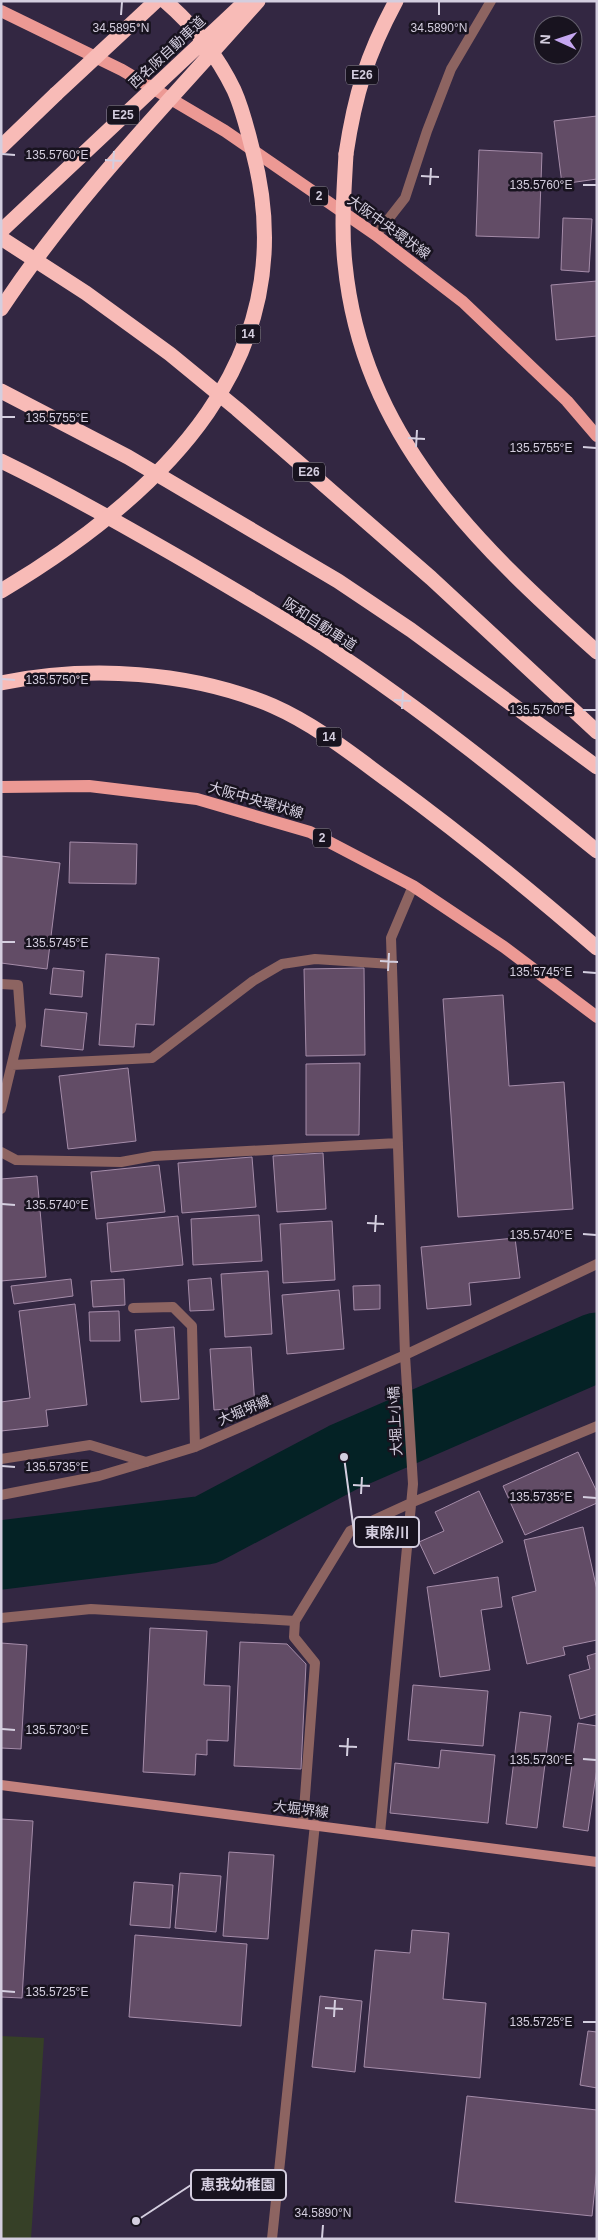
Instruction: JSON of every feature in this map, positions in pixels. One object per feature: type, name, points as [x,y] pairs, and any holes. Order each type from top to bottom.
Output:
[{"type":"highway","points":[[1,147],[156,1]]},
{"type":"highway","name":"14","points":[[1,591],[77,542],[121,508],[150,482],[188,439],[213,405],[235,366],[252,325],[261,285],[265,247],[263,205],[257,166],[247,127],[235,91],[219,63],[178,13],[165,1]]},
{"type":"highway","name":"西名阪自動車道","points":[[1,231],[246,1]]},
{"type":"highway","points":[[1,309],[60,228],[258,1]]},
{"type":"highway","name":"E26","points":[[396,1],[379,34],[362,76],[352,115],[346,154],[345,264],[354,319],[367,368],[393,423],[418,464],[450,506],[484,546],[597,652]]},
{"type":"highway","points":[[1,134],[56,94]]},
{"type":"highway","name":"E26","points":[[1,238],[86,292],[170,354],[230,403],[431,578],[597,732]]},
{"type":"highway","points":[[1,391],[128,457],[338,581],[418,635],[597,767]]},
{"type":"highway","name":"阪和自動車道","points":[[1,461],[59,489],[102,513],[246,596],[332,650],[433,722],[597,850]]},
{"type":"highway","name":"14","points":[[1,682],[30,677],[92,673],[159,676],[218,688],[273,706],[330,738],[413,799],[554,910],[597,948]]},
{"type":"main road","name":"大阪中央環状線","points":[[1,11],[122,70],[225,131],[376,235],[463,302],[567,401],[597,436]]},
{"type":"main road","name":"大阪中央環状線","points":[[1,787],[89,786],[197,799],[310,832],[413,886],[504,947],[597,1017]]},
{"type":"main road","name":"大堀堺線","points":[[1,1786],[314,1824],[597,1862]]},
{"type":"street","points":[[376,235],[405,198],[427,131],[451,69],[491,1]]},
{"type":"street","name":"大堀上小橋","points":[[380,1833],[413,1502],[405,1355],[391,938],[413,886]]},
{"type":"street","points":[[12,1065],[152,1058],[253,982],[282,964],[315,959],[391,964]]},
{"type":"street","points":[[1,984],[18,985],[21,1026],[1,1109]]},
{"type":"street","points":[[1,1152],[16,1160],[122,1162],[154,1156],[398,1143]]},
{"type":"street","name":"大堀堺線","points":[[1,1495],[99,1476],[195,1447],[405,1355],[597,1264]]},
{"type":"street","points":[[133,1308],[174,1308],[192,1326],[195,1447]]},
{"type":"street","points":[[303,1823],[315,1663],[294,1636],[295,1621],[350,1531],[413,1502],[597,1426]]},
{"type":"street","points":[[1,1459],[90,1445],[146,1462]]},
{"type":"street","points":[[1,1618],[91,1609],[295,1621]]},
{"type":"street","points":[[272,2239],[314,1824]]},
{"type":"green space","points":[[1,2036],[44,2038],[31,2239],[1,2239]]},
{"type":"building","points":[[597,116],[597,179],[562,184],[554,121]]},
{"type":"building","points":[[479,150],[542,153],[539,238],[476,236]]},
{"type":"building","points":[[563,218],[592,219],[589,272],[561,270]]},
{"type":"building","points":[[597,281],[597,336],[556,340],[551,285]]},
{"type":"building","points":[[70,842],[137,844],[136,884],[69,883]]},
{"type":"building","points":[[1,856],[60,863],[47,969],[1,963]]},
{"type":"building","points":[[106,954],[159,958],[154,1025],[136,1024],[134,1047],[99,1045]]},
{"type":"building","points":[[53,968],[84,971],[82,997],[50,994]]},
{"type":"building","points":[[364,968],[365,1055],[306,1056],[304,969]]},
{"type":"building","points":[[503,995],[509,1086],[564,1082],[573,1209],[458,1217],[443,999]]},
{"type":"building","points":[[45,1009],[87,1013],[83,1050],[41,1046]]},
{"type":"building","points":[[360,1063],[359,1135],[306,1135],[306,1064]]},
{"type":"building","points":[[128,1068],[136,1141],[68,1149],[59,1076]]},
{"type":"building","points":[[323,1153],[326,1209],[277,1212],[273,1156]]},
{"type":"building","points":[[252,1157],[256,1207],[182,1213],[178,1163]]},
{"type":"building","points":[[159,1165],[165,1212],[96,1219],[91,1172]]},
{"type":"building","points":[[37,1176],[46,1277],[1,1281],[1,1179]]},
{"type":"building","points":[[259,1215],[262,1261],[193,1265],[191,1219]]},
{"type":"building","points":[[178,1216],[183,1265],[111,1272],[107,1223]]},
{"type":"building","points":[[332,1221],[335,1280],[283,1283],[280,1224]]},
{"type":"building","points":[[515,1238],[520,1278],[469,1283],[471,1305],[427,1309],[421,1247]]},
{"type":"building","points":[[268,1271],[272,1334],[225,1337],[221,1274]]},
{"type":"building","points":[[211,1278],[214,1310],[190,1311],[188,1280]]},
{"type":"building","points":[[71,1279],[73,1296],[14,1304],[11,1286]]},
{"type":"building","points":[[124,1279],[125,1305],[93,1307],[91,1281]]},
{"type":"building","points":[[380,1285],[380,1309],[354,1310],[353,1286]]},
{"type":"building","points":[[339,1290],[344,1349],[287,1354],[282,1295]]},
{"type":"building","points":[[75,1304],[87,1405],[46,1410],[48,1426],[1,1431],[1,1402],[30,1398],[19,1311]]},
{"type":"building","points":[[119,1311],[120,1341],[90,1341],[89,1312]]},
{"type":"building","points":[[174,1327],[179,1399],[141,1402],[135,1330]]},
{"type":"building","points":[[251,1347],[255,1407],[214,1410],[210,1349]]},
{"type":"building","points":[[578,1452],[597,1492],[597,1503],[525,1535],[503,1486]]},
{"type":"building","points":[[479,1491],[503,1542],[434,1574],[419,1542],[444,1531],[435,1512]]},
{"type":"building","points":[[583,1527],[597,1590],[597,1640],[563,1647],[565,1655],[527,1664],[512,1597],[536,1591],[524,1540]]},
{"type":"building","points":[[498,1577],[502,1607],[481,1610],[490,1670],[440,1677],[427,1587]]},
{"type":"building","points":[[150,1628],[207,1631],[204,1685],[230,1686],[228,1741],[207,1740],[207,1755],[196,1754],[195,1775],[143,1772]]},
{"type":"building","points":[[240,1642],[287,1644],[306,1664],[301,1769],[234,1766]]},
{"type":"building","points":[[1,1643],[27,1645],[21,1749],[1,1748]]},
{"type":"building","points":[[597,1653],[597,1714],[580,1719],[569,1675],[590,1669],[587,1656]]},
{"type":"building","points":[[413,1685],[488,1691],[483,1746],[408,1740]]},
{"type":"building","points":[[520,1712],[551,1716],[537,1828],[506,1824]]},
{"type":"building","points":[[578,1723],[597,1726],[597,1768],[588,1831],[563,1827]]},
{"type":"building","points":[[441,1750],[495,1755],[488,1823],[390,1813],[395,1763],[439,1768]]},
{"type":"building","points":[[1,1819],[33,1821],[22,1998],[1,1997]]},
{"type":"building","points":[[229,1852],[274,1855],[268,1939],[223,1936]]},
{"type":"building","points":[[180,1873],[221,1876],[216,1932],[175,1928]]},
{"type":"building","points":[[134,1882],[173,1885],[170,1928],[130,1925]]},
{"type":"building","points":[[412,1930],[449,1933],[443,1999],[486,2003],[480,2078],[364,2067],[375,1950],[410,1953]]},
{"type":"building","points":[[135,1935],[247,1944],[241,2026],[129,2017]]},
{"type":"building","points":[[320,1996],[362,2001],[355,2072],[312,2067]]},
{"type":"building","points":[[588,2031],[597,2032],[597,2088],[580,2085]]},
{"type":"building","points":[[467,2096],[597,2110],[597,2168],[592,2216],[455,2202]]},
{"type":"waterway","points":[[1,1555],[206,1530],[344,1457],[597,1347]]},
{"type":"place","name":"東除川","points":[[344,1457]]},
{"type":"place","name":"恵我幼稚園","points":[[136,2221]]}]
